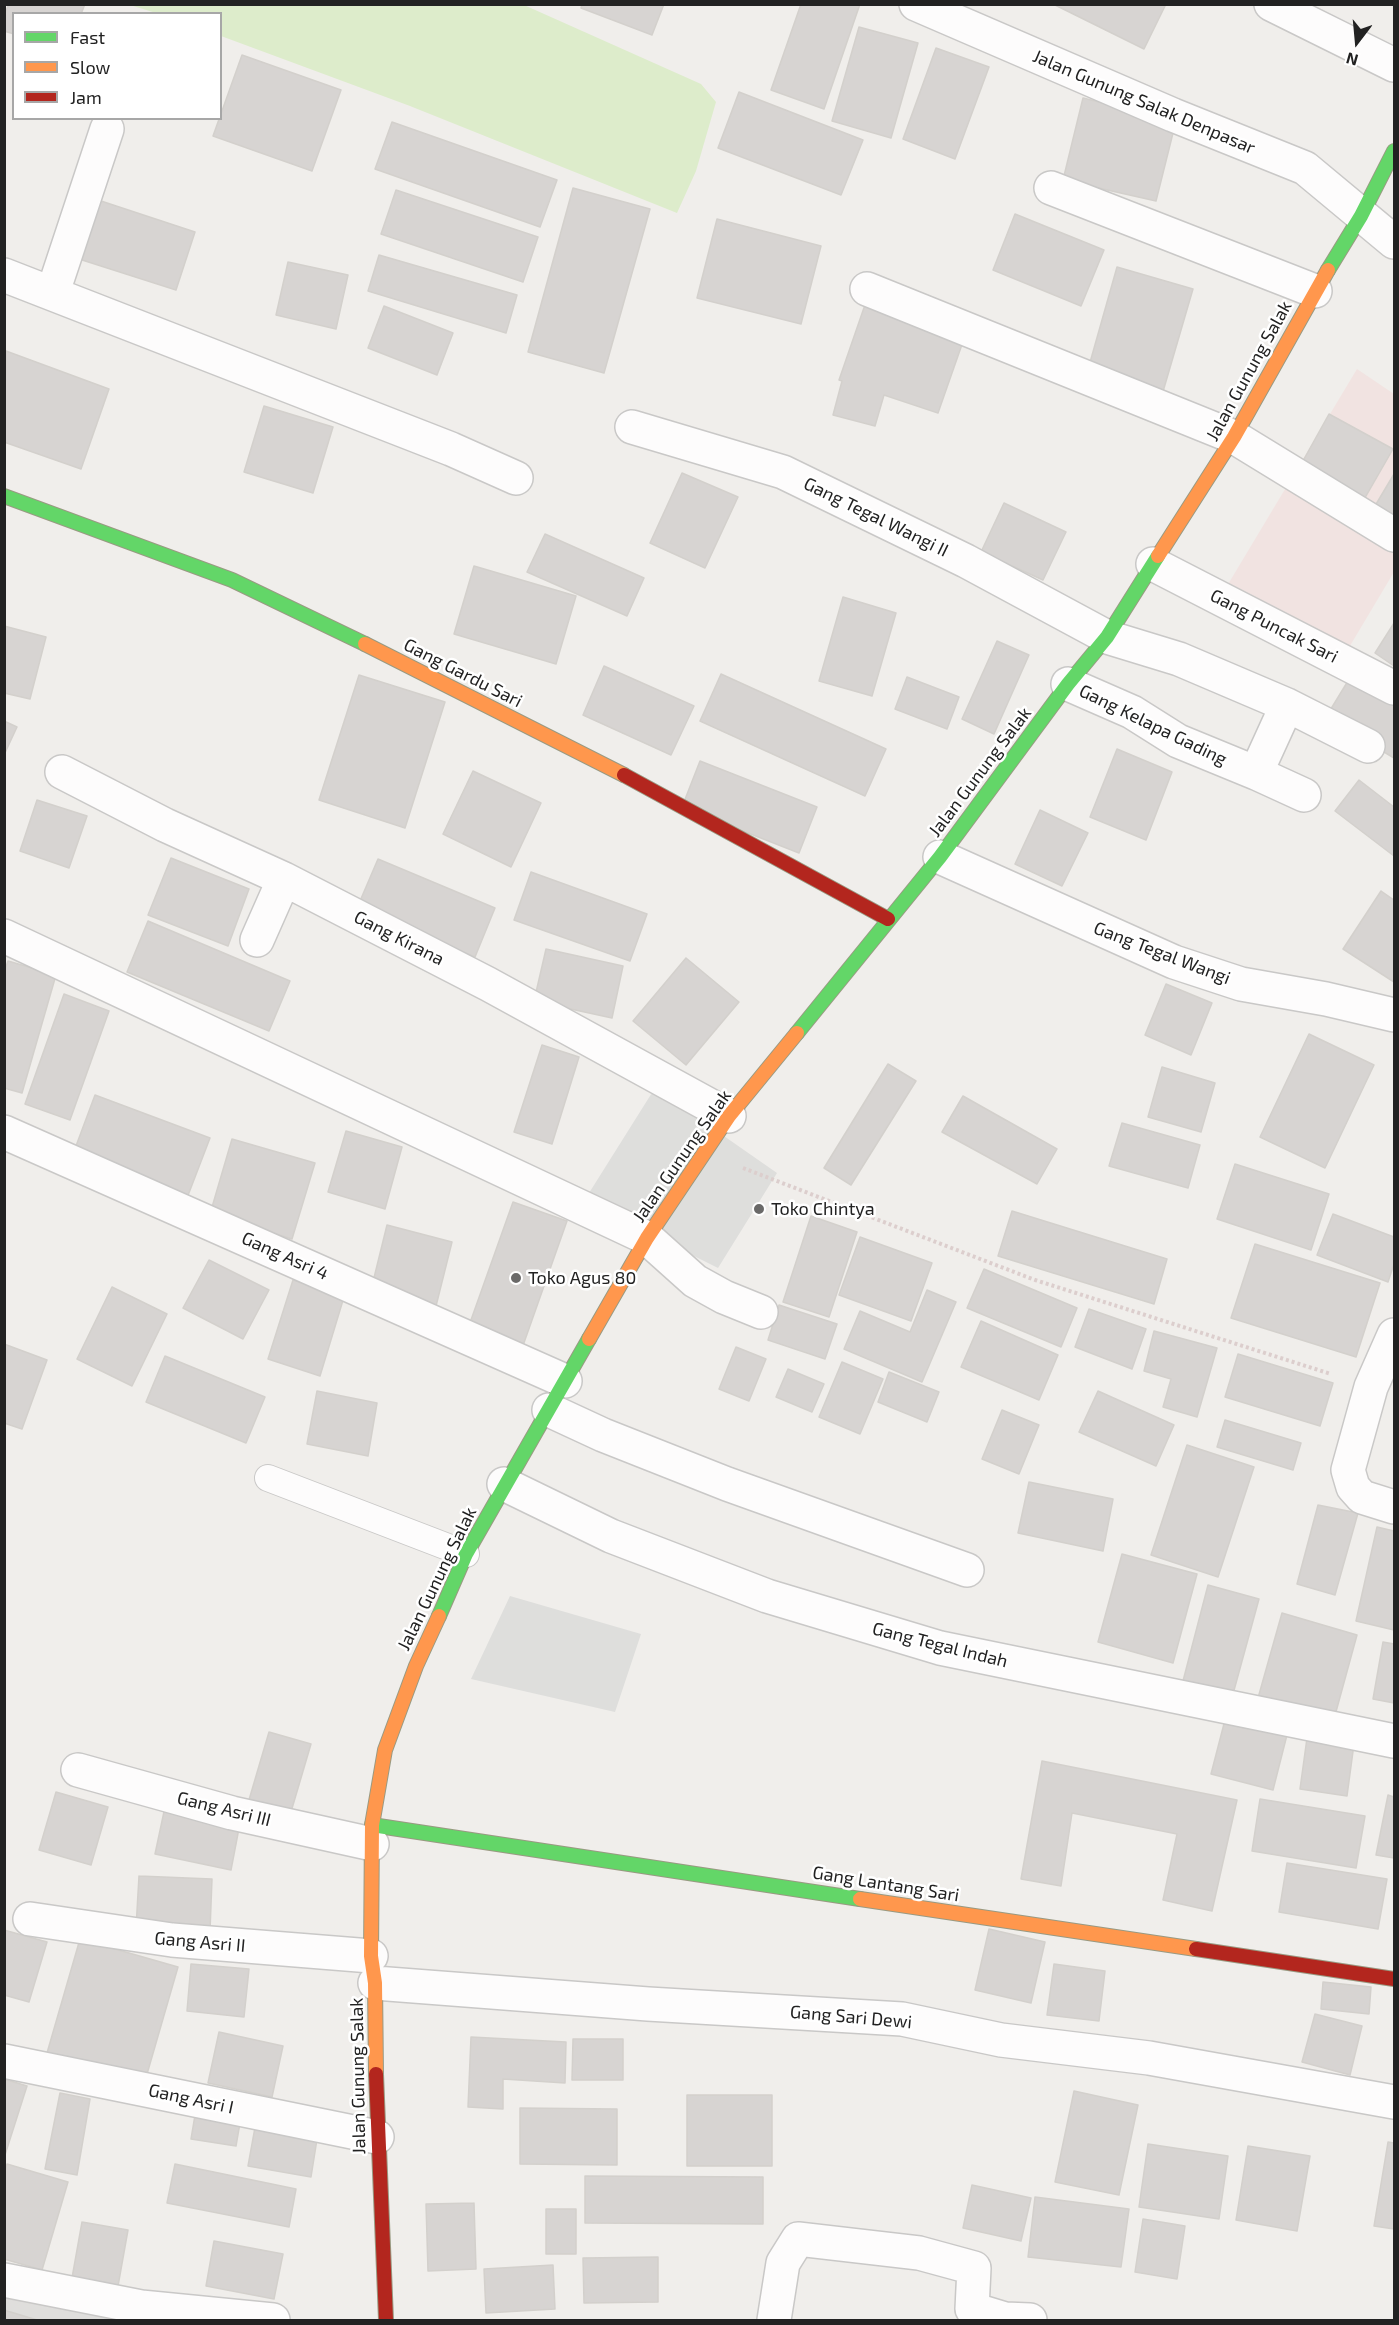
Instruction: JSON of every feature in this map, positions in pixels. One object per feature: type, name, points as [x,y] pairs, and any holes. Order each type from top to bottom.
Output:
[{"type":"main road","name":"Jalan Gunung Salak","points":[[386,2320],[377,2137],[372,1834],[385,1750],[416,1666],[466,1554],[504,1484],[647,1238],[729,1116],[940,857],[1068,684],[1107,637],[1234,437],[1395,151]]},
{"type":"main road","name":"Gang Gardu Sari","points":[[4,496],[232,580],[313,618],[611,768],[888,919]]},
{"type":"main road","name":"Gang Lantang Sari","points":[[372,1834],[1395,1979]]},
{"type":"street","name":"Jalan Gunung Salak Denpasar","points":[[916,4],[1173,115],[1305,168],[1360,216],[1395,242]]},
{"type":"street","points":[[1271,4],[1395,66]]},
{"type":"street","points":[[53,292],[107,129]]},
{"type":"street","points":[[1051,188],[1315,291]]},
{"type":"street","points":[[4,276],[53,292],[451,449],[516,478]]},
{"type":"street","points":[[867,289],[1234,437],[1395,535]]},
{"type":"street","name":"Gang Tegal Wangi II","points":[[632,427],[783,472],[966,561],[1107,637],[1179,659],[1287,705],[1368,746]]},
{"type":"street","name":"Gang Puncak Sari","points":[[1153,564],[1395,688]]},
{"type":"street","name":"Gang Kelapa Gading","points":[[1068,684],[1132,712],[1178,741],[1256,772],[1304,795]]},
{"type":"street","points":[[1256,772],[1287,705]]},
{"type":"street","name":"Gang Kirana","points":[[62,772],[165,825],[284,879],[488,984],[729,1116]]},
{"type":"street","name":"Gang Tegal Wangi","points":[[940,857],[1174,962],[1241,984],[1326,999],[1395,1015]]},
{"type":"street","points":[[257,940],[284,879]]},
{"type":"street","points":[[4,936],[647,1238],[694,1281],[724,1297],[761,1312]]},
{"type":"street","name":"Gang Asri 4","points":[[4,1132],[565,1381]]},
{"type":"street","points":[[1395,1335],[1371,1387],[1348,1470],[1353,1487],[1362,1497],[1395,1507]]},
{"type":"street","points":[[549,1410],[603,1435],[717,1480],[967,1570]]},
{"type":"street","name":"Gang Tegal Indah","points":[[504,1484],[611,1536],[734,1583],[940,1648],[1395,1741]]},
{"type":"street","name":"Gang Asri III","points":[[78,1770],[232,1813],[372,1834]]},
{"type":"street","name":"Gang Asri II","points":[[30,1919],[373,1970]]},
{"type":"street","name":"Gang Sari Dewi","points":[[373,1970],[648,2004],[902,2019],[1001,2040],[1149,2058],[1395,2102]]},
{"type":"street","name":"Gang Asri I","points":[[4,2061],[377,2137]]},
{"type":"street","points":[[774,2320],[783,2263],[798,2239],[920,2253],[974,2268],[972,2309],[1005,2319],[1030,2320]]},
{"type":"street","points":[[4,2280],[141,2307],[273,2320]]},
{"type":"lane","points":[[268,1478],[466,1554]]},
{"type":"path","points":[[704,1153],[1035,1280],[1371,1387]]},
{"type":"shaded area","points":[[1357,369],[1394,394],[1394,572],[1332,676],[1215,606]]},
{"type":"shaded area","points":[[655,1088],[777,1173],[718,1268],[584,1201]]},
{"type":"shaded area","points":[[510,1596],[641,1634],[615,1712],[471,1679]]},
{"type":"shaded area","points":[[5,2295],[129,2320],[5,2320]]},
{"type":"green space","points":[[130,5],[524,5],[701,84],[716,102],[696,171],[677,213],[410,106],[222,36],[222,12],[153,12]]},
{"type":"building","points":[[9,4],[85,4],[82,12],[12,12],[12,33],[4,31],[4,15]]},
{"type":"building","points":[[582,4],[664,4],[652,35],[581,8]]},
{"type":"building","points":[[801,4],[860,4],[824,109],[771,90]]},
{"type":"building","points":[[1053,4],[1166,4],[1144,49]]},
{"type":"building","points":[[859,27],[918,43],[891,138],[832,121]]},
{"type":"building","points":[[936,48],[989,67],[955,159],[903,139]]},
{"type":"building","points":[[242,55],[341,90],[312,171],[213,136],[219,120],[222,120],[222,111]]},
{"type":"building","points":[[739,92],[863,140],[841,195],[718,148]]},
{"type":"building","points":[[1083,98],[1176,121],[1156,201],[1063,180]]},
{"type":"building","points":[[392,122],[557,180],[540,227],[375,169]]},
{"type":"building","points":[[573,188],[650,209],[604,373],[528,352]]},
{"type":"building","points":[[396,190],[538,237],[523,282],[381,234]]},
{"type":"building","points":[[98,200],[195,232],[176,290],[79,259]]},
{"type":"building","points":[[1015,214],[1104,250],[1081,306],[993,270]]},
{"type":"building","points":[[717,219],[821,246],[801,324],[697,298]]},
{"type":"building","points":[[379,255],[517,295],[506,333],[368,291]]},
{"type":"building","points":[[288,262],[348,275],[336,329],[276,315]]},
{"type":"building","points":[[1117,267],[1193,289],[1162,395],[1087,373]]},
{"type":"building","points":[[867,299],[966,333],[938,413],[884,395],[875,426],[833,415],[842,381],[839,380]]},
{"type":"building","points":[[384,306],[453,333],[437,375],[368,348]]},
{"type":"building","points":[[6,351],[109,389],[81,469],[4,442]]},
{"type":"building","points":[[264,406],[333,427],[313,493],[244,472]]},
{"type":"building","points":[[1329,414],[1393,449],[1362,503],[1299,468]]},
{"type":"building","points":[[682,473],[738,497],[705,568],[650,543]]},
{"type":"building","points":[[1394,474],[1394,525],[1372,511]]},
{"type":"building","points":[[1004,503],[1066,532],[1043,580],[981,552]]},
{"type":"building","points":[[545,534],[644,578],[627,616],[527,572]]},
{"type":"building","points":[[474,566],[576,596],[556,664],[454,634]]},
{"type":"building","points":[[843,597],[896,613],[872,696],[819,681]]},
{"type":"building","points":[[1394,623],[1394,666],[1375,653]]},
{"type":"building","points":[[4,626],[46,637],[30,699],[4,693]]},
{"type":"building","points":[[997,641],[1029,655],[994,734],[962,719]]},
{"type":"building","points":[[604,666],[694,706],[671,755],[583,715]]},
{"type":"building","points":[[721,674],[886,749],[865,796],[700,721]]},
{"type":"building","points":[[359,675],[445,702],[405,828],[319,800]]},
{"type":"building","points":[[1351,676],[1394,703],[1394,758],[1326,717]]},
{"type":"building","points":[[907,677],[959,697],[947,729],[895,709]]},
{"type":"building","points":[[4,721],[17,727],[4,755]]},
{"type":"building","points":[[1117,749],[1172,772],[1146,840],[1090,817]]},
{"type":"building","points":[[700,761],[817,807],[799,853],[682,807]]},
{"type":"building","points":[[473,771],[541,803],[511,867],[443,834]]},
{"type":"building","points":[[1359,780],[1394,807],[1394,856],[1335,811]]},
{"type":"building","points":[[37,800],[87,816],[69,868],[20,851]]},
{"type":"building","points":[[1040,810],[1088,833],[1062,886],[1015,864]]},
{"type":"building","points":[[171,858],[249,889],[228,946],[148,915]]},
{"type":"building","points":[[378,859],[495,908],[475,957],[357,908]]},
{"type":"building","points":[[531,872],[647,914],[630,961],[514,920]]},
{"type":"building","points":[[1381,891],[1394,900],[1394,982],[1343,949]]},
{"type":"building","points":[[148,921],[290,981],[269,1031],[127,972]]},
{"type":"building","points":[[546,949],[623,966],[612,1018],[534,1001]]},
{"type":"building","points":[[686,958],[739,1002],[686,1065],[633,1021]]},
{"type":"building","points":[[8,961],[56,975],[22,1093],[4,1088],[4,972]]},
{"type":"building","points":[[1166,984],[1212,1003],[1191,1055],[1145,1035]]},
{"type":"building","points":[[64,994],[109,1011],[70,1120],[25,1104]]},
{"type":"building","points":[[1309,1034],[1374,1065],[1325,1168],[1260,1137]]},
{"type":"building","points":[[542,1045],[579,1057],[552,1144],[514,1132]]},
{"type":"building","points":[[888,1064],[916,1081],[851,1185],[824,1168]]},
{"type":"building","points":[[1162,1067],[1215,1083],[1201,1132],[1148,1117]]},
{"type":"building","points":[[95,1095],[210,1138],[187,1198],[73,1154]]},
{"type":"building","points":[[963,1096],[1057,1149],[1037,1184],[942,1132]]},
{"type":"building","points":[[1122,1123],[1200,1145],[1188,1188],[1109,1166]]},
{"type":"building","points":[[346,1131],[402,1147],[385,1209],[328,1192]]},
{"type":"building","points":[[232,1139],[315,1163],[292,1239],[210,1214]]},
{"type":"building","points":[[1235,1164],[1329,1194],[1311,1250],[1217,1219]]},
{"type":"building","name":"Toko Agus 80","points":[[513,1202],[567,1221],[520,1354],[466,1334]]},
{"type":"building","points":[[1012,1211],[1167,1259],[1154,1304],[998,1256]]},
{"type":"building","points":[[1333,1214],[1394,1237],[1394,1264],[1388,1282],[1317,1255]]},
{"type":"building","points":[[811,1216],[857,1232],[829,1317],[783,1302]]},
{"type":"building","points":[[387,1225],[452,1242],[435,1310],[370,1294]]},
{"type":"building","points":[[860,1237],[932,1263],[911,1321],[839,1295]]},
{"type":"building","points":[[1255,1244],[1380,1283],[1356,1357],[1231,1318]]},
{"type":"building","points":[[209,1260],[269,1290],[243,1339],[183,1308]]},
{"type":"building","points":[[984,1269],[1077,1308],[1061,1347],[967,1308]]},
{"type":"building","points":[[293,1280],[344,1297],[320,1376],[268,1359]]},
{"type":"building","points":[[112,1287],[167,1314],[132,1386],[77,1359]]},
{"type":"building","points":[[927,1290],[956,1302],[922,1382],[844,1349],[860,1311],[910,1332]]},
{"type":"building","points":[[779,1305],[837,1324],[825,1359],[768,1340]]},
{"type":"building","points":[[1089,1309],[1146,1329],[1132,1369],[1075,1347]]},
{"type":"building","points":[[981,1321],[1058,1355],[1039,1400],[961,1367]]},
{"type":"building","points":[[1154,1331],[1217,1348],[1197,1417],[1163,1407],[1171,1379],[1144,1371]]},
{"type":"building","points":[[4,1344],[47,1360],[22,1429],[4,1423]]},
{"type":"building","points":[[736,1347],[766,1359],[749,1401],[719,1389]]},
{"type":"building","points":[[1238,1354],[1333,1383],[1320,1426],[1225,1397]]},
{"type":"building","points":[[165,1356],[265,1397],[246,1443],[146,1402]]},
{"type":"building","points":[[842,1362],[883,1379],[860,1434],[819,1417]]},
{"type":"building","points":[[788,1369],[824,1384],[812,1412],[776,1397]]},
{"type":"building","points":[[889,1372],[939,1392],[927,1422],[878,1402]]},
{"type":"building","points":[[317,1391],[377,1403],[368,1456],[307,1444]]},
{"type":"building","points":[[1098,1391],[1174,1425],[1156,1466],[1079,1432]]},
{"type":"building","points":[[1002,1410],[1039,1425],[1019,1474],[982,1459]]},
{"type":"building","points":[[1225,1420],[1301,1443],[1293,1470],[1217,1447]]},
{"type":"building","points":[[1187,1445],[1254,1467],[1218,1577],[1151,1555]]},
{"type":"building","points":[[1029,1482],[1113,1499],[1103,1551],[1018,1533]]},
{"type":"building","points":[[1318,1505],[1358,1513],[1335,1595],[1297,1584]]},
{"type":"building","points":[[1377,1527],[1394,1531],[1394,1630],[1356,1621]]},
{"type":"building","points":[[1122,1554],[1197,1574],[1173,1663],[1098,1642]]},
{"type":"building","points":[[1208,1585],[1259,1599],[1233,1694],[1183,1681]]},
{"type":"building","points":[[1282,1613],[1357,1635],[1334,1719],[1258,1698]]},
{"type":"building","points":[[1383,1642],[1394,1644],[1394,1703],[1373,1699]]},
{"type":"building","points":[[1226,1716],[1288,1731],[1273,1790],[1211,1774]]},
{"type":"building","points":[[269,1732],[311,1744],[288,1822],[246,1810]]},
{"type":"building","points":[[1307,1738],[1354,1744],[1347,1796],[1300,1789]]},
{"type":"building","points":[[1042,1761],[1237,1800],[1212,1911],[1163,1900],[1177,1834],[1072,1813],[1061,1886],[1021,1879]]},
{"type":"building","points":[[56,1792],[108,1807],[91,1865],[39,1850]]},
{"type":"building","points":[[1388,1795],[1394,1797],[1394,1858],[1376,1855]]},
{"type":"building","points":[[1260,1799],[1365,1816],[1356,1868],[1252,1851]]},
{"type":"building","points":[[165,1807],[240,1823],[231,1870],[155,1854]]},
{"type":"building","points":[[1287,1863],[1387,1879],[1378,1929],[1279,1912]]},
{"type":"building","points":[[139,1876],[212,1879],[210,1931],[136,1928]]},
{"type":"building","points":[[989,1929],[1045,1942],[1031,2003],[975,1990]]},
{"type":"building","points":[[4,1930],[47,1942],[29,2002],[4,1995]]},
{"type":"building","points":[[80,1939],[178,1967],[145,2081],[47,2053]]},
{"type":"building","points":[[191,1964],[249,1969],[244,2017],[187,2011]]},
{"type":"building","points":[[1054,1964],[1105,1971],[1099,2021],[1047,2015]]},
{"type":"building","points":[[1323,1982],[1371,1987],[1369,2014],[1321,2009]]},
{"type":"building","points":[[1315,2014],[1362,2026],[1350,2075],[1302,2062]]},
{"type":"building","points":[[219,2032],[283,2046],[272,2097],[208,2083]]},
{"type":"building","points":[[471,2037],[566,2042],[565,2083],[503,2079],[503,2109],[468,2107]]},
{"type":"building","points":[[573,2039],[623,2039],[623,2080],[572,2080]]},
{"type":"building","points":[[4,2079],[27,2086],[4,2158]]},
{"type":"building","points":[[1074,2091],[1138,2105],[1119,2195],[1055,2182]]},
{"type":"building","points":[[60,2093],[90,2099],[77,2175],[45,2169]]},
{"type":"building","points":[[687,2095],[772,2095],[772,2166],[687,2166]]},
{"type":"building","points":[[520,2108],[617,2109],[617,2165],[520,2164]]},
{"type":"building","points":[[196,2109],[241,2117],[236,2146],[191,2139]]},
{"type":"building","points":[[256,2122],[318,2133],[311,2177],[248,2166]]},
{"type":"building","points":[[1388,2142],[1394,2143],[1394,2229],[1374,2226]]},
{"type":"building","points":[[1148,2144],[1228,2156],[1219,2219],[1139,2207]]},
{"type":"building","points":[[1248,2146],[1310,2156],[1297,2231],[1236,2220]]},
{"type":"building","points":[[7,2164],[68,2182],[42,2270],[4,2259],[4,2174]]},
{"type":"building","points":[[175,2164],[296,2189],[289,2227],[167,2203]]},
{"type":"building","points":[[585,2176],[763,2177],[763,2224],[585,2223]]},
{"type":"building","points":[[972,2185],[1031,2198],[1021,2241],[963,2228]]},
{"type":"building","points":[[1035,2197],[1129,2209],[1121,2267],[1028,2257]]},
{"type":"building","points":[[474,2203],[476,2269],[428,2271],[426,2204]]},
{"type":"building","points":[[546,2209],[576,2209],[576,2254],[546,2254]]},
{"type":"building","points":[[1143,2219],[1185,2226],[1177,2279],[1135,2272]]},
{"type":"building","points":[[82,2222],[128,2230],[118,2286],[72,2278]]},
{"type":"building","points":[[214,2241],[283,2254],[274,2299],[206,2286]]},
{"type":"building","points":[[658,2257],[658,2302],[584,2303],[583,2258]]},
{"type":"building","points":[[553,2265],[555,2309],[486,2313],[484,2269]]},
{"type":"building","points":[[4,2310],[37,2320],[4,2320]]},
{"type":"traffic: fast","points":[[1328,270],[1361,216],[1394,151]]},
{"type":"traffic: fast","points":[[4,496],[232,580],[365,644]]},
{"type":"traffic: fast","points":[[797,1033],[940,857],[1068,684],[1107,637],[1158,556]]},
{"type":"traffic: fast","points":[[439,1616],[466,1554],[589,1339]]},
{"type":"traffic: fast","points":[[372,1825],[860,1899]]},
{"type":"traffic: slow","points":[[1158,556],[1234,437],[1328,270]]},
{"type":"traffic: slow","points":[[365,644],[624,775]]},
{"type":"traffic: slow","points":[[589,1339],[647,1238],[729,1116],[797,1033]]},
{"type":"traffic: slow","points":[[376,2074],[375,1983],[371,1956],[372,1825],[385,1750],[416,1666],[439,1616]]},
{"type":"traffic: slow","points":[[860,1899],[1196,1949]]},
{"type":"traffic: jam","points":[[624,775],[888,919]]},
{"type":"traffic: jam","points":[[1196,1949],[1394,1979]]},
{"type":"traffic: jam","points":[[376,2074],[386,2320]]},
{"type":"place","name":"Toko Chintya","points":[[759,1209]]},
{"type":"place","name":"Toko Agus 80","points":[[516,1278]]}]
